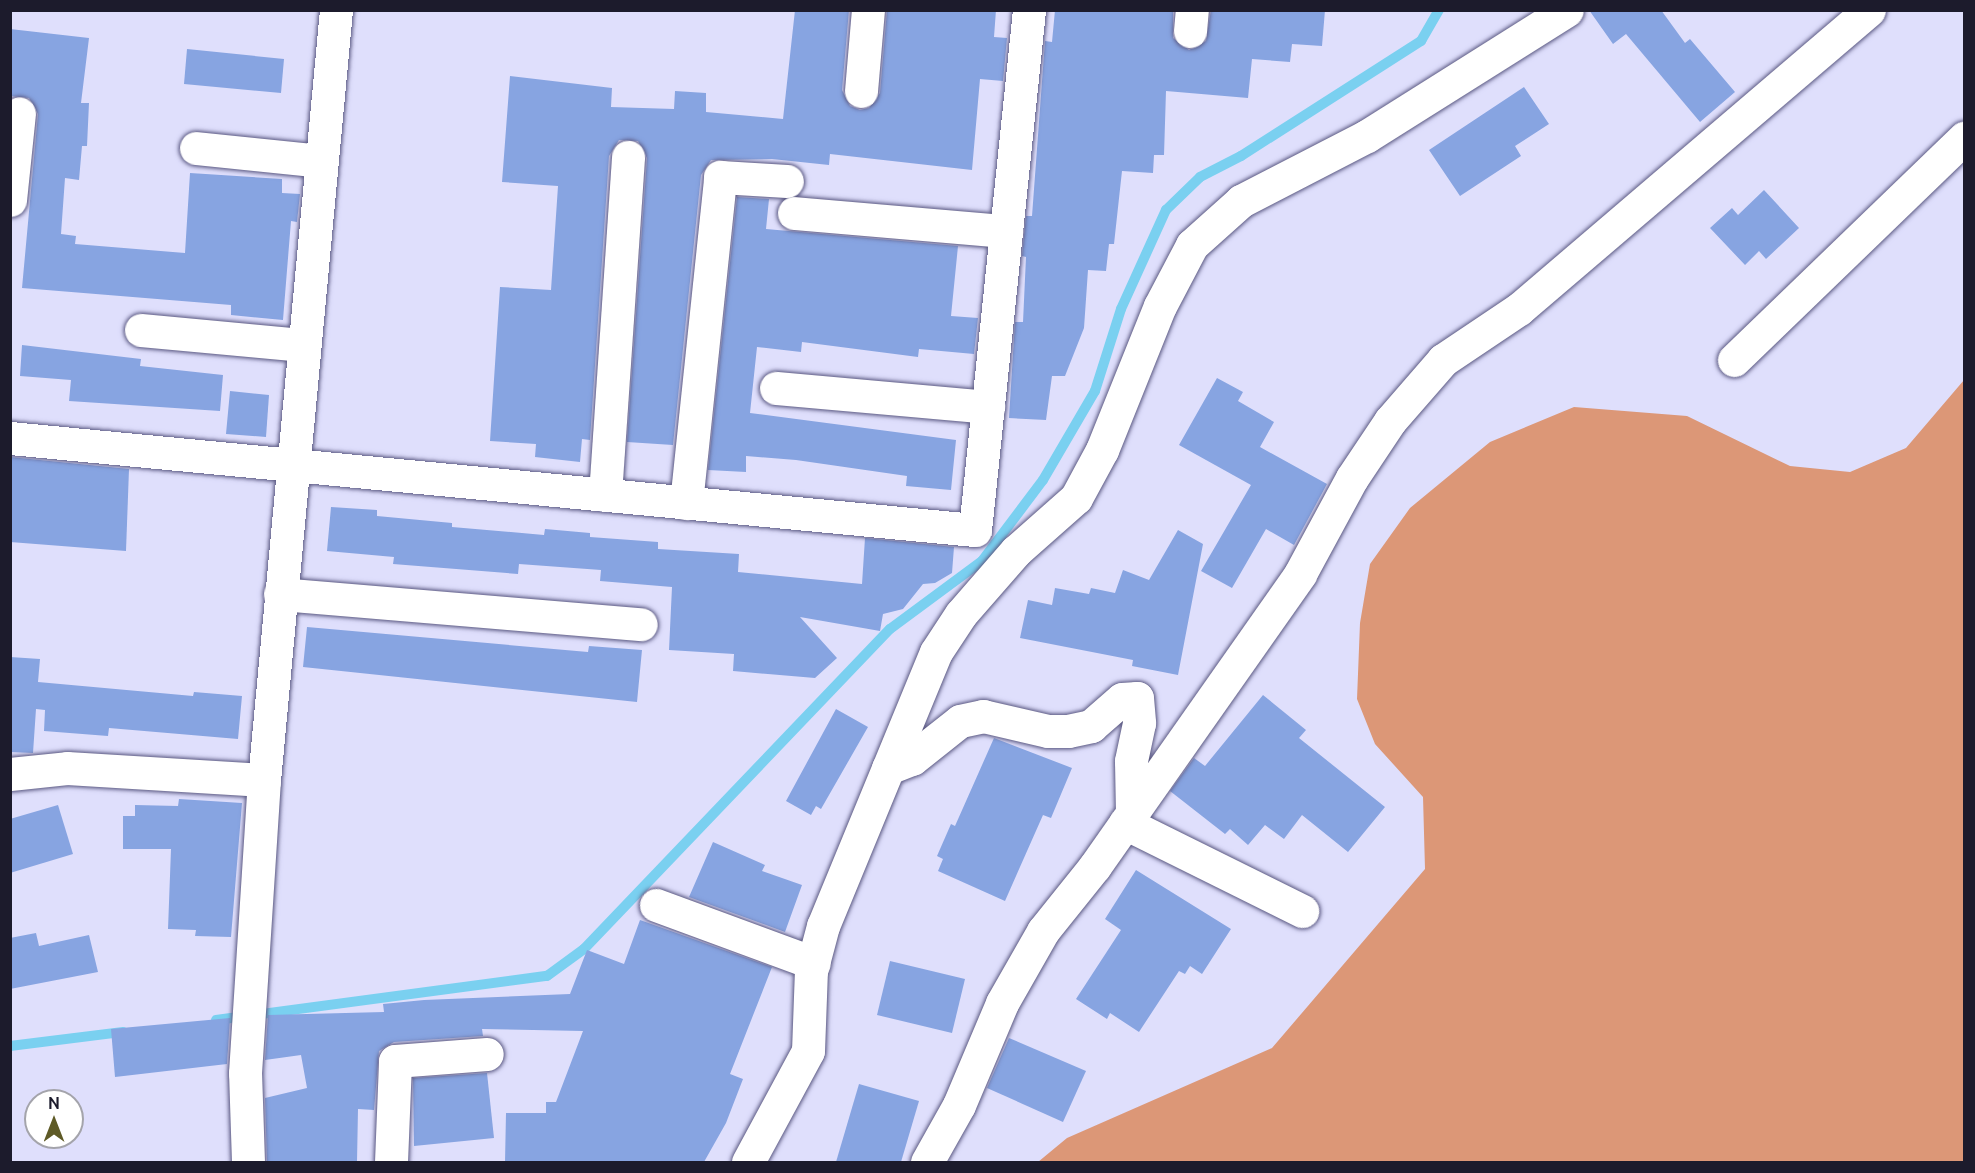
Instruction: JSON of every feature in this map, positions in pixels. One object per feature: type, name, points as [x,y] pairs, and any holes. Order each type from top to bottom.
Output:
[{"type":"street","points":[[248,1162],[245,1073],[264,780],[290,466],[336,10]]},
{"type":"street","points":[[861,91],[868,10]]},
{"type":"street","points":[[975,530],[1029,10]]},
{"type":"street","points":[[748,1162],[808,1051],[814,963],[823,926],[936,652],[961,614],[1016,551],[1076,498],[1102,450],[1160,306],[1192,245],[1241,201],[1367,136],[1568,10]]},
{"type":"street","points":[[927,1162],[959,1105],[1002,1003],[1043,931],[1129,818],[1300,574],[1352,478],[1390,421],[1443,360],[1519,309],[1869,10]]},
{"type":"street","points":[[10,200],[19,112]]},
{"type":"street","points":[[1734,360],[1965,138]]},
{"type":"street","points":[[195,148],[321,161]]},
{"type":"street","points":[[605,495],[628,157]]},
{"type":"street","points":[[686,503],[720,177],[787,181]]},
{"type":"street","points":[[794,213],[1006,231]]},
{"type":"street","points":[[141,330],[303,345]]},
{"type":"street","points":[[776,388],[988,407]]},
{"type":"street","points":[[10,438],[975,530],[1016,551]]},
{"type":"street","points":[[280,594],[641,624]]},
{"type":"street","points":[[888,768],[912,759],[960,721],[983,716],[1048,731],[1068,731],[1091,726],[1122,699],[1137,698],[1139,723],[1131,761],[1129,818]]},
{"type":"street","points":[[10,774],[67,768],[264,780]]},
{"type":"street","points":[[1129,818],[1302,911]]},
{"type":"street","points":[[656,905],[814,963]]},
{"type":"street","points":[[391,1162],[395,1061],[487,1054]]},
{"type":"shaded area","points":[[1964,380],[1964,1162],[1038,1162],[1067,1138],[1272,1048],[1425,869],[1423,797],[1375,744],[1357,699],[1360,623],[1370,564],[1410,508],[1490,442],[1574,407],[1687,416],[1790,466],[1850,472],[1906,448]]},
{"type":"building","points":[[795,10],[849,10],[842,90],[850,106],[860,110],[869,108],[880,93],[887,10],[996,10],[994,37],[1007,38],[1003,81],[980,79],[972,170],[830,154],[829,165],[772,159],[711,160],[701,175],[673,445],[627,442],[647,158],[638,141],[619,140],[609,156],[590,440],[582,439],[580,462],[535,457],[536,444],[490,441],[500,287],[551,290],[558,186],[502,182],[510,76],[612,88],[611,107],[674,109],[675,91],[706,93],[706,112],[783,119]]},
{"type":"building","points":[[1055,10],[1173,10],[1173,38],[1189,50],[1206,41],[1211,10],[1325,10],[1322,46],[1292,44],[1290,62],[1252,59],[1248,98],[1166,91],[1164,155],[1154,155],[1153,173],[1122,171],[1114,244],[1109,244],[1106,271],[1088,270],[1084,328],[1065,376],[1052,376],[1046,420],[1009,418],[1015,322],[1023,322],[1026,257],[1022,256],[1026,216],[1032,216],[1045,41],[1052,42]]},
{"type":"building","points":[[1589,10],[1661,10],[1685,43],[1690,39],[1735,92],[1700,122],[1626,34],[1613,44]]},
{"type":"building","points":[[10,29],[89,38],[81,103],[89,103],[87,146],[82,146],[79,180],[65,178],[61,234],[76,236],[75,244],[185,253],[190,173],[282,179],[282,193],[300,194],[297,222],[291,221],[283,320],[231,315],[231,305],[22,288],[38,114],[29,98],[10,96]]},
{"type":"building","points":[[187,49],[284,59],[281,93],[184,84]]},
{"type":"building","points":[[1524,87],[1549,124],[1515,146],[1521,156],[1460,196],[1429,150]]},
{"type":"building","points":[[1764,190],[1799,228],[1766,259],[1759,251],[1745,265],[1710,228],[1732,208],[1738,215]]},
{"type":"building","points":[[737,197],[769,199],[766,229],[958,246],[951,316],[978,318],[974,354],[919,349],[918,357],[802,342],[801,352],[757,347],[750,413],[956,440],[951,490],[906,486],[907,476],[796,460],[746,456],[746,472],[708,470]]},
{"type":"building","points":[[22,345],[141,359],[140,366],[223,375],[220,411],[69,401],[71,380],[20,376]]},
{"type":"building","points":[[1217,378],[1243,392],[1238,401],[1274,422],[1260,447],[1327,484],[1294,545],[1266,529],[1232,588],[1201,571],[1251,485],[1179,445]]},
{"type":"building","points":[[230,391],[269,395],[266,437],[226,434]]},
{"type":"building","points":[[10,457],[129,469],[126,551],[10,542]]},
{"type":"building","points":[[331,507],[377,510],[377,516],[452,523],[452,527],[544,535],[545,529],[590,533],[590,537],[658,542],[658,549],[739,554],[738,572],[862,584],[865,538],[954,547],[952,573],[935,583],[923,584],[903,609],[883,614],[880,631],[800,617],[837,658],[815,678],[733,671],[734,654],[669,650],[672,587],[600,581],[601,570],[519,564],[518,574],[393,564],[394,557],[327,551]]},
{"type":"building","points":[[1178,530],[1203,544],[1178,675],[1132,666],[1133,660],[1020,638],[1028,600],[1052,605],[1055,588],[1089,594],[1091,588],[1115,593],[1123,570],[1149,580]]},
{"type":"building","points":[[307,627],[588,652],[589,646],[642,650],[637,702],[303,667]]},
{"type":"building","points":[[10,657],[40,659],[38,682],[193,696],[194,692],[242,696],[238,739],[109,728],[108,736],[44,731],[45,710],[36,709],[33,753],[10,752]]},
{"type":"building","points":[[1263,695],[1306,730],[1299,738],[1385,807],[1348,852],[1302,815],[1284,839],[1265,825],[1248,845],[1230,829],[1225,834],[1170,791],[1194,758],[1205,766]]},
{"type":"building","points":[[836,709],[868,727],[821,809],[816,806],[811,815],[786,801]]},
{"type":"building","points":[[994,738],[1072,768],[1051,818],[1043,815],[1005,901],[938,871],[943,859],[937,856],[951,824],[955,826]]},
{"type":"building","points":[[179,799],[242,803],[231,937],[195,936],[196,930],[168,929],[171,849],[123,849],[123,816],[135,816],[135,805],[178,806]]},
{"type":"building","points":[[58,805],[73,854],[10,873],[10,819]]},
{"type":"building","points":[[713,842],[765,865],[762,871],[802,885],[785,932],[689,897]]},
{"type":"building","points":[[1136,870],[1231,929],[1202,974],[1190,966],[1185,974],[1179,971],[1139,1032],[1110,1013],[1107,1019],[1076,999],[1121,930],[1105,919]]},
{"type":"building","points":[[640,920],[772,967],[730,1074],[743,1079],[726,1123],[704,1162],[505,1162],[506,1113],[546,1113],[546,1102],[556,1102],[583,1031],[482,1029],[483,1036],[394,1042],[379,1051],[374,1110],[358,1109],[357,1162],[267,1162],[265,1098],[307,1088],[301,1055],[265,1060],[268,1015],[384,1012],[383,1004],[424,1000],[570,994],[587,950],[624,964]]},
{"type":"building","points":[[36,933],[39,946],[89,935],[98,972],[10,989],[10,938]]},
{"type":"building","points":[[890,961],[965,979],[952,1033],[877,1015]]},
{"type":"building","points":[[230,1018],[227,1064],[115,1077],[111,1029]]},
{"type":"building","points":[[1009,1038],[1086,1071],[1063,1122],[987,1088]]},
{"type":"building","points":[[487,1073],[494,1138],[414,1146],[413,1078]]},
{"type":"building","points":[[859,1084],[919,1101],[901,1162],[836,1162]]},
{"type":"waterway","points":[[216,1020],[547,976],[584,949],[890,629],[982,561],[1043,480],[1095,391],[1121,309],[1166,210],[1200,177],[1241,156],[1421,41],[1439,10]]},
{"type":"waterway","points":[[10,1046],[123,1032]]}]
